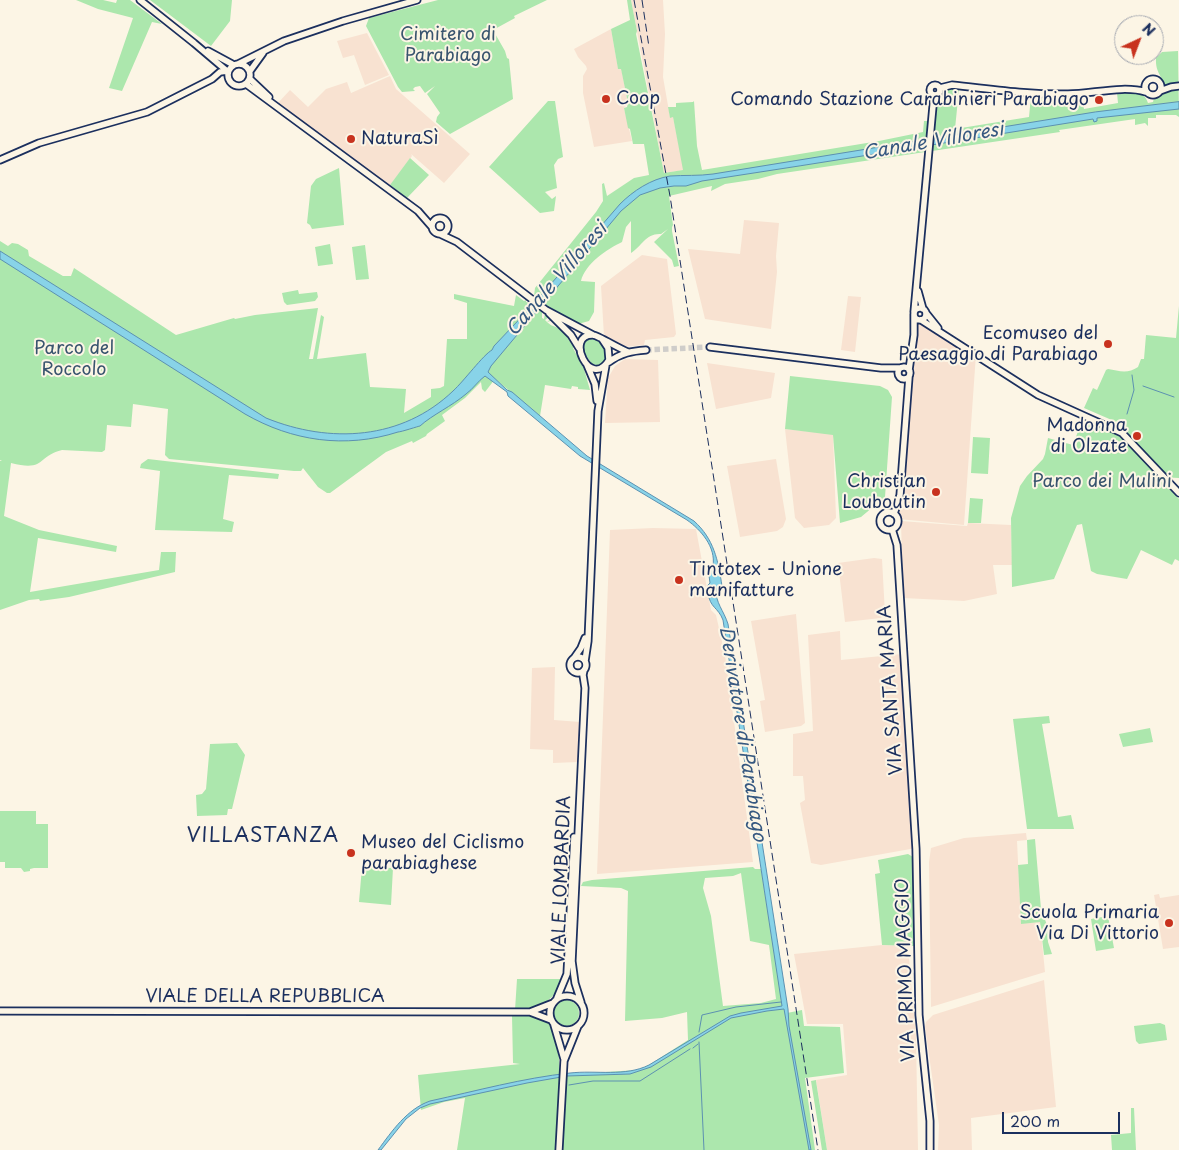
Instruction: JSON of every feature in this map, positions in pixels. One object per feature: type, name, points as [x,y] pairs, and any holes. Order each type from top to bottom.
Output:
[{"type":"street","points":[[140,0],[194,42],[227,71],[228,79]]},
{"type":"street","points":[[212,79],[235,64],[284,41],[343,21],[417,0]]},
{"type":"street","points":[[194,42],[235,64],[242,65],[250,72]]},
{"type":"street","points":[[0,160],[39,143],[147,112],[212,79],[219,77],[228,79],[235,84],[248,82],[250,72],[267,49]]},
{"type":"street","points":[[212,79],[215,69],[213,59]]},
{"type":"street","points":[[1134,90],[1151,79],[1171,86],[1179,86]]},
{"type":"street","name":"VIALE LOMBARDIA","points":[[248,82],[425,218],[436,232],[457,242],[544,308],[602,339],[609,351],[610,357],[598,411],[588,629],[584,670],[572,961],[580,1002]]},
{"type":"street","points":[[1159,82],[1159,91]]},
{"type":"street","points":[[1146,83],[1146,92]]},
{"type":"street","points":[[899,378],[897,372],[904,368],[911,355],[914,335],[914,313],[934,95],[939,93],[940,88],[952,85],[1052,94],[1134,90],[1154,95],[1171,86]]},
{"type":"street","name":"VIALE LOMBARDIA","points":[[425,218],[444,219],[457,242]]},
{"type":"street","points":[[432,227],[435,220]]},
{"type":"street","points":[[440,234],[448,229]]},
{"type":"street","points":[[914,335],[920,320],[925,317],[919,299],[918,281]]},
{"type":"street","name":"VIALE LOMBARDIA","points":[[544,308],[571,335],[579,348],[594,384],[598,411]]},
{"type":"street","points":[[914,313],[917,309],[924,311],[942,331]]},
{"type":"street","points":[[914,313],[916,318],[942,331],[1038,395],[1122,433],[1179,493]]},
{"type":"street","points":[[579,348],[584,338],[593,335]]},
{"type":"street","points":[[602,339],[628,352]]},
{"type":"street","points":[[710,347],[880,368],[904,368]]},
{"type":"street","points":[[586,364],[595,369],[607,364],[618,355],[646,350]]},
{"type":"street","points":[[880,368],[905,380],[909,377]]},
{"type":"street","name":"VIA SANTA MARIA","points":[[894,514],[900,496],[908,402],[909,377],[904,368]]},
{"type":"street","name":"VIA SANTA MARIA","points":[[899,378],[908,402]]},
{"type":"street","name":"VIA SANTA MARIA","points":[[890,512],[897,518],[898,522],[892,529],[884,528],[880,520],[885,513],[890,512]]},
{"type":"street","name":"VIA SANTA MARIA","points":[[892,529],[897,545],[916,849]]},
{"type":"street","name":"VIALE LOMBARDIA","points":[[584,698],[581,684],[570,665],[581,648],[588,629]]},
{"type":"street","points":[[573,659],[580,657],[585,662]]},
{"type":"street","points":[[573,672],[584,670]]},
{"type":"street","name":"VIALE LOMBARDIA","points":[[555,1000],[567,974],[576,811],[581,758]]},
{"type":"street","name":"VIA PRIMO MAGGIO","points":[[916,849],[919,1015],[930,1121],[930,1150]]},
{"type":"street","points":[[530,1012],[555,1000],[570,996],[580,1002],[584,1014],[564,1061]]},
{"type":"street","points":[[555,1000],[549,1011],[564,1061],[559,1150]]},
{"type":"street","name":"VIALE DELLA REPUBBLICA","points":[[0,1012],[530,1012]]},
{"type":"street","points":[[530,1012],[566,1030],[578,1026]]},
{"type":"shaded area","points":[[631,0],[663,0],[665,34],[663,77],[670,117],[673,117],[684,170],[664,173]]},
{"type":"shaded area","points":[[611,29],[618,68],[621,68],[628,103],[624,108],[632,141],[594,147],[583,93],[583,76],[587,69],[574,49]]},
{"type":"shaded area","points":[[367,33],[389,75],[365,85],[354,55],[343,58],[337,41]]},
{"type":"shaded area","points":[[390,76],[396,89],[470,154],[444,183],[411,154],[412,156],[388,188],[308,129],[278,103],[290,90],[308,107],[326,89],[347,82],[351,93]]},
{"type":"shaded area","points":[[744,220],[779,223],[776,256],[777,272],[771,329],[705,319],[688,249],[740,254]]},
{"type":"shaded area","points":[[642,255],[667,259],[676,334],[674,337],[645,340],[644,345],[624,347],[604,336],[601,286]]},
{"type":"shaded area","points":[[848,296],[861,297],[855,352],[841,350]]},
{"type":"shaded area","points":[[915,319],[921,320],[976,354],[964,525],[898,519],[895,514],[898,506]]},
{"type":"shaded area","points":[[625,359],[658,360],[660,422],[605,423],[608,378],[615,366]]},
{"type":"shaded area","points":[[707,363],[775,373],[771,398],[716,409]]},
{"type":"shaded area","points":[[785,429],[833,434],[836,518],[829,525],[804,528],[795,518]]},
{"type":"shaded area","points":[[776,459],[786,519],[783,527],[777,531],[740,537],[727,466]]},
{"type":"shaded area","points":[[901,521],[967,526],[968,523],[1011,525],[1012,565],[993,565],[997,594],[964,601],[903,598]]},
{"type":"shaded area","points":[[696,529],[711,610],[716,615],[725,655],[753,862],[597,874],[610,530]]},
{"type":"shaded area","points":[[874,558],[882,559],[885,614],[881,618],[845,622],[838,563]]},
{"type":"shaded area","points":[[796,614],[805,723],[801,726],[765,732],[760,701],[765,700],[751,621]]},
{"type":"shaded area","points":[[840,631],[841,660],[902,654],[916,848],[821,865],[811,863],[800,803],[805,800],[803,776],[793,776],[793,734],[813,731],[808,635]]},
{"type":"shaded area","points":[[555,667],[554,720],[580,722],[578,762],[553,763],[553,750],[530,749],[532,668]]},
{"type":"shaded area","points":[[1026,833],[1027,840],[1017,841],[1021,923],[1040,922],[1045,972],[931,1007],[929,862],[931,848],[964,838]]},
{"type":"shaded area","name":"Scuola Primaria Via Di Vittorio","points":[[1159,894],[1160,898],[1179,895],[1179,947],[1163,949],[1154,895]]},
{"type":"shaded area","points":[[882,945],[908,946],[916,1038],[918,1150],[827,1150],[816,1080],[847,1075],[843,1024],[807,1024],[794,954]]},
{"type":"shaded area","points":[[1044,980],[1056,1107],[971,1118],[972,1150],[938,1150],[939,1125],[925,1027],[926,1022],[933,1015]]},
{"type":"green space","points":[[76,0],[103,0],[116,3],[117,0],[130,0],[162,24],[152,22],[122,91],[109,88],[133,18],[98,9]]},
{"type":"green space","points":[[150,0],[232,0],[230,21],[211,46]]},
{"type":"green space","name":"Cimitero di Parabiago","points":[[438,0],[547,0],[514,16],[515,18],[493,30],[509,59],[513,99],[450,134],[436,122],[440,113],[427,94],[435,86],[425,93],[420,86],[413,89],[415,91],[402,92],[366,26],[369,18]]},
{"type":"green space","name":"Parco del Roccolo","points":[[627,0],[631,0],[664,173],[683,170],[673,117],[670,118],[668,107],[676,107],[676,103],[694,101],[697,146],[702,170],[923,132],[924,121],[935,121],[939,100],[950,89],[959,89],[955,129],[1029,117],[1031,96],[1082,96],[1084,109],[1118,103],[1117,93],[1126,92],[1140,93],[1148,103],[1153,102],[1155,94],[1164,87],[1156,65],[1164,65],[1164,52],[1178,51],[1179,117],[1176,115],[1156,115],[1156,118],[1148,118],[1148,126],[1145,123],[1135,125],[1135,119],[1059,130],[1060,132],[777,174],[725,184],[711,191],[712,186],[669,196],[673,225],[672,231],[679,266],[674,267],[672,260],[654,242],[668,229],[661,234],[648,238],[631,253],[631,221],[626,227],[622,242],[597,258],[583,275],[581,281],[595,282],[594,312],[589,321],[578,324],[553,311],[543,303],[540,308],[542,318],[544,319],[545,312],[550,316],[545,320],[563,332],[574,347],[584,369],[590,390],[578,389],[578,387],[572,386],[571,389],[545,385],[540,416],[495,379],[485,392],[482,389],[481,382],[465,398],[442,415],[445,421],[426,436],[413,443],[412,441],[386,452],[330,493],[318,487],[303,468],[301,471],[294,471],[169,459],[165,455],[168,409],[133,404],[131,427],[107,425],[105,450],[102,452],[62,450],[30,466],[11,463],[4,516],[39,530],[117,546],[116,552],[38,538],[30,592],[159,570],[161,552],[176,552],[175,572],[69,597],[40,601],[39,599],[29,600],[0,610],[0,461],[2,461],[0,460],[0,241],[8,246],[12,243],[18,244],[28,250],[29,256],[63,276],[71,276],[74,268],[176,335],[234,318],[318,308],[309,359],[313,359],[321,315],[324,317],[317,359],[366,353],[370,387],[406,389],[404,413],[431,397],[431,389],[444,386],[447,339],[467,339],[467,303],[454,299],[454,294],[514,306],[516,295],[524,301],[526,300],[526,302],[533,304],[537,299],[534,296],[535,288],[603,201],[602,184],[604,183],[607,196],[634,178],[649,175],[644,144],[633,144],[630,129],[628,128],[624,108],[627,107],[628,103],[621,69],[618,69],[611,29],[630,20]]},
{"type":"green space","points":[[548,101],[555,101],[563,157],[558,159],[554,165],[557,188],[545,192],[552,199],[556,196],[554,211],[540,213],[489,167]]},
{"type":"green space","points":[[410,158],[429,175],[407,198],[390,185]]},
{"type":"green space","points":[[339,168],[344,225],[312,229],[307,223],[311,186],[316,179]]},
{"type":"green space","points":[[330,244],[333,264],[318,266],[315,247]]},
{"type":"green space","points":[[365,245],[369,279],[356,280],[352,247]]},
{"type":"green space","points":[[298,290],[299,294],[317,292],[318,297],[315,301],[287,305],[284,302],[282,293]]},
{"type":"green space","name":"Parco dei Mulini","points":[[1179,306],[1179,478],[1159,477],[1179,499],[1179,561],[1175,559],[1172,565],[1141,550],[1127,579],[1097,574],[1091,571],[1082,524],[1077,525],[1054,579],[1012,587],[1011,518],[1020,486],[1043,459],[1048,438],[1073,445],[1081,423],[1087,420],[1095,421],[1121,435],[1141,452],[1114,421],[1084,408],[1093,388],[1097,390],[1106,370],[1127,371],[1138,367],[1141,359],[1144,359],[1146,335],[1176,338]]},
{"type":"green space","points":[[591,337],[601,342],[606,350],[608,358],[601,366],[592,364],[584,353],[583,342]]},
{"type":"green space","points":[[790,376],[880,386],[888,390],[892,397],[885,497],[861,517],[840,523],[833,435],[785,429]]},
{"type":"green space","points":[[973,437],[990,438],[988,474],[971,473]]},
{"type":"green space","points":[[148,459],[279,474],[278,479],[229,475],[223,519],[234,522],[232,532],[155,530],[160,471],[140,468],[141,464]]},
{"type":"green space","points":[[970,498],[983,499],[981,523],[968,523]]},
{"type":"green space","points":[[1049,716],[1050,723],[1042,724],[1058,817],[1071,815],[1074,829],[1027,829],[1013,719]]},
{"type":"green space","points":[[1150,728],[1153,742],[1123,747],[1119,734]]},
{"type":"green space","points":[[237,743],[245,755],[232,809],[228,809],[227,815],[197,816],[196,795],[202,794],[206,789],[210,744]]},
{"type":"green space","points":[[0,811],[36,811],[36,824],[48,824],[48,868],[34,868],[24,872],[21,868],[5,868],[5,862],[0,862]]},
{"type":"green space","points":[[1035,839],[1041,909],[1047,925],[1048,942],[1052,954],[1044,955],[1040,922],[1021,924],[1018,865],[1028,864],[1027,840]]},
{"type":"green space","points":[[908,854],[913,857],[914,946],[882,945],[875,874],[880,873],[878,860]]},
{"type":"green space","points":[[362,867],[393,868],[391,905],[359,902]]},
{"type":"green space","points":[[753,867],[761,869],[782,1000],[787,1013],[802,1010],[804,1026],[840,1027],[844,1073],[805,1078],[815,1150],[457,1150],[465,1098],[444,1102],[421,1110],[418,1075],[520,1064],[513,1063],[512,1016],[539,1017],[550,1025],[556,1039],[559,1075],[637,1070],[649,1065],[688,1040],[687,1012],[662,1018],[625,1021],[628,891],[621,888],[581,886],[583,882]],"holes":[[[741,873],[750,941],[769,945],[776,999],[761,1003],[723,1006],[711,916],[703,888],[705,878],[733,876]]]},
{"type":"green space","points":[[1108,916],[1114,948],[1096,951],[1091,919]]},
{"type":"green space","points":[[517,979],[563,979],[555,994],[545,1003],[532,1008],[515,1010]]},
{"type":"green space","points":[[566,1000],[575,1004],[579,1013],[575,1022],[566,1026],[557,1022],[553,1013],[557,1004]]},
{"type":"green space","points":[[1160,1023],[1165,1025],[1167,1040],[1139,1044],[1136,1041],[1134,1026]]},
{"type":"green space","points":[[816,1080],[827,1150],[822,1150],[811,1081]]},
{"type":"green space","points":[[1131,1108],[1134,1108],[1136,1150],[1112,1150],[1111,1135],[1131,1133]]},
{"type":"water","points":[[1179,102],[1179,109],[1097,118],[1097,121],[1094,122],[1093,119],[702,181],[686,186],[660,188],[640,195],[621,211],[491,366],[488,372],[507,390],[512,392],[587,456],[694,521],[706,535],[714,550],[722,586],[716,589],[716,594],[728,624],[788,1009],[789,1026],[811,1150],[809,1150],[784,1009],[731,1018],[651,1067],[630,1074],[567,1076],[430,1104],[420,1108],[406,1119],[381,1150],[378,1150],[407,1115],[430,1101],[552,1075],[580,1072],[620,1072],[640,1069],[730,1016],[782,1006],[723,620],[710,602],[708,593],[710,593],[712,598],[711,589],[708,589],[710,583],[708,568],[713,566],[710,546],[702,534],[687,520],[580,456],[508,396],[507,392],[485,376],[469,392],[420,426],[358,440],[339,441],[300,436],[281,431],[245,414],[0,259],[0,251],[266,418],[315,432],[364,433],[388,428],[411,420],[433,407],[453,391],[531,307],[620,204],[637,190],[656,180],[670,176],[713,174],[1095,112]]},
{"type":"waterway","points":[[1127,414],[1134,390],[1132,375]]},
{"type":"waterway","points":[[1143,386],[1174,397]]},
{"type":"waterway","points":[[699,1032],[702,1015],[736,1007],[781,1002]]},
{"type":"waterway","points":[[699,1042],[704,1150]]},
{"type":"waterway","points":[[693,1048],[698,1044]]},
{"type":"waterway","points":[[569,1085],[593,1081],[640,1081],[690,1049]]},
{"type":"tunnel","points":[[646,350],[710,347]]},
{"type":"railway","points":[[634,0],[670,196],[818,1150]]},
{"type":"railway","points":[[642,0],[649,47]]},
{"type":"place","name":"Coop","points":[[606,99]]},
{"type":"place","name":"Comando Stazione Carabinieri Parabiago","points":[[1099,100]]},
{"type":"place","name":"NaturaSì","points":[[351,139]]},
{"type":"place","name":"Ecomuseo del Paesaggio di Parabiago","points":[[1108,344]]},
{"type":"place","name":"Madonna di Olzate","points":[[1137,436]]},
{"type":"place","name":"Christian Louboutin","points":[[936,492]]},
{"type":"place","name":"Tintotex - Unione manifatture","points":[[679,580]]},
{"type":"place","name":"Museo del Ciclismo parabiaghese","points":[[351,853]]},
{"type":"place","name":"Scuola Primaria Via Di Vittorio","points":[[1169,923]]},
{"type":"district","name":"VILLASTANZA","points":[[263,836]]},
{"type":"water label","name":"Canale Villoresi","points":[[933,142]]},
{"type":"water label","name":"Canale Villoresi","points":[[557,280]]},
{"type":"water label","name":"Derivatore di Parabiago","points":[[742,734]]}]
